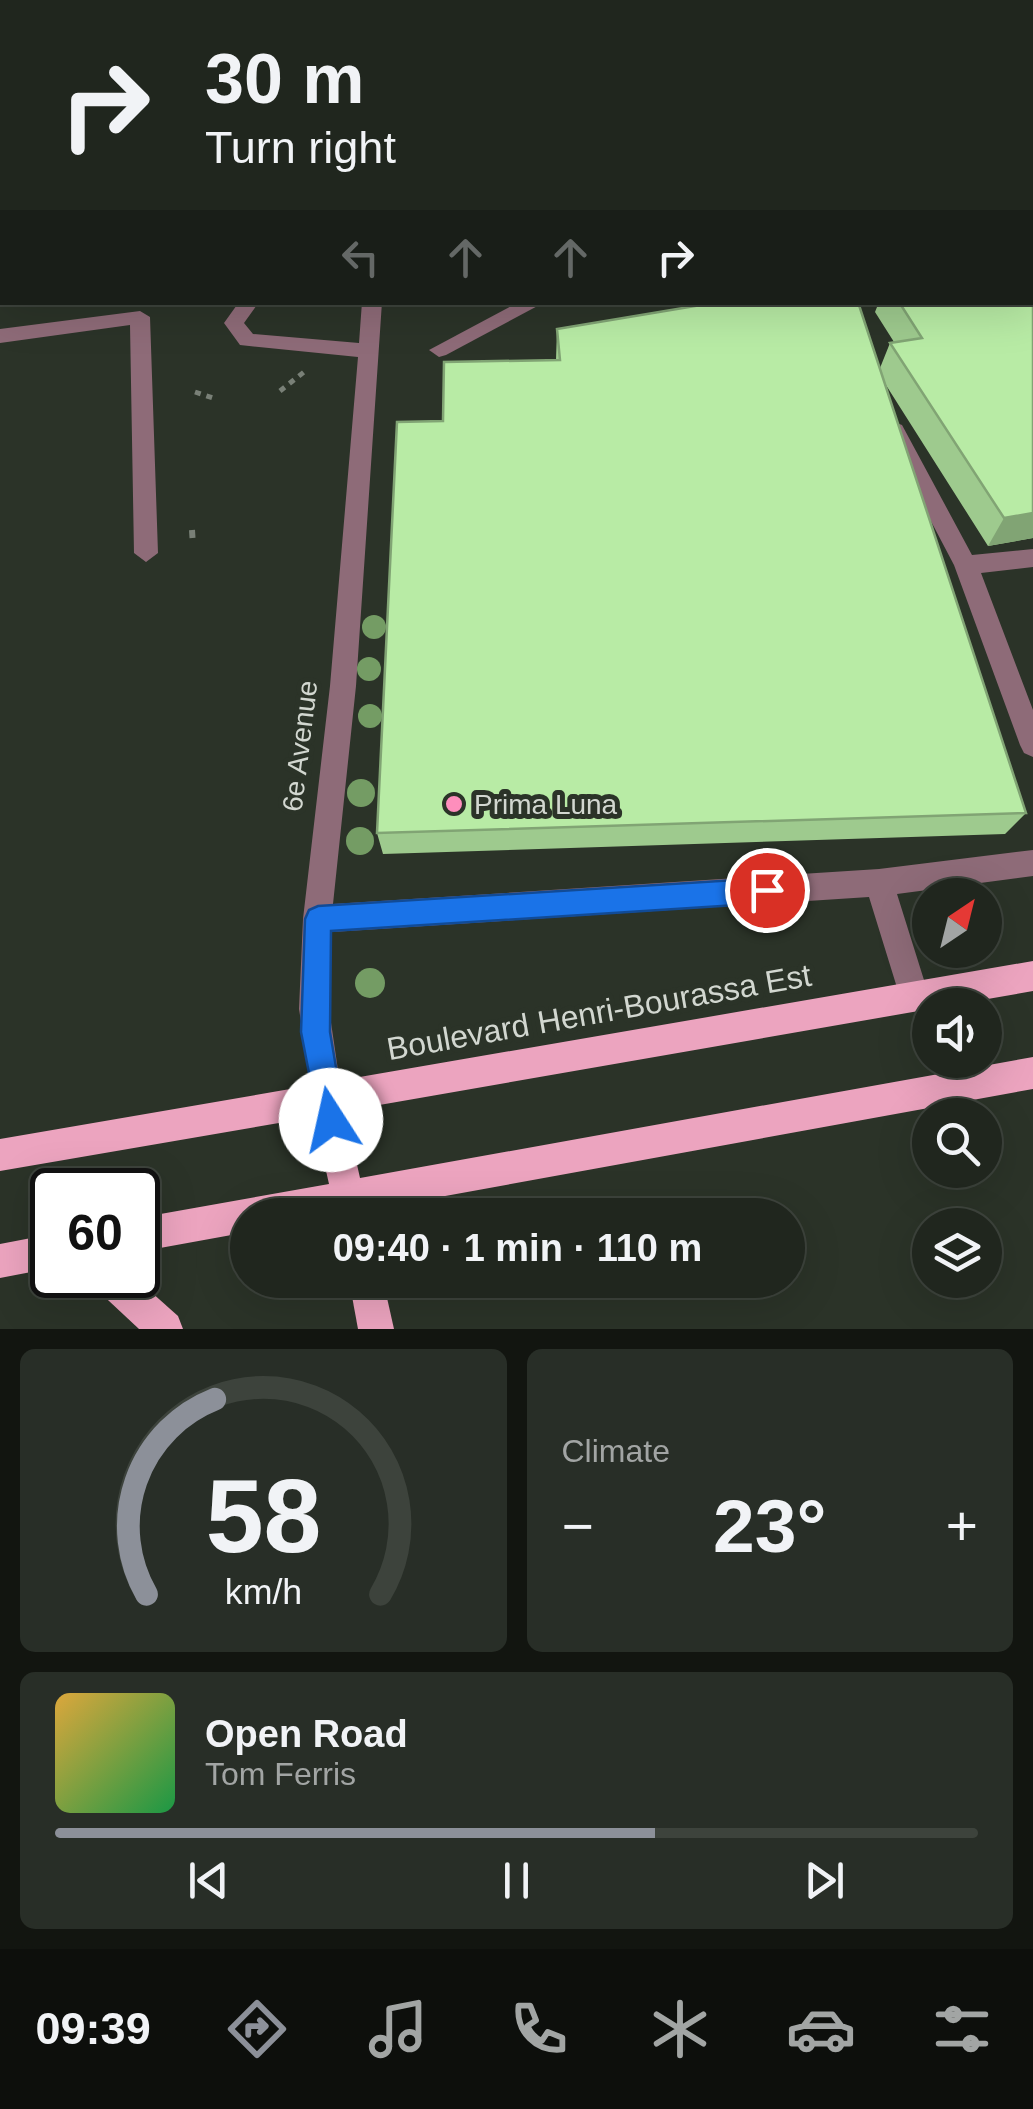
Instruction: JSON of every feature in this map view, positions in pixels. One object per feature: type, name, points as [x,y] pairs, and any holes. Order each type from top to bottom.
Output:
[{"type":"main road","name":"Boulevard Henri-Bourassa Est","points":[[962,988],[1033,976]]},
{"type":"main road","name":"Boulevard Henri-Bourassa Est","points":[[6,1152],[912,996]]},
{"type":"main road","points":[[386,1198],[1033,1073]]},
{"type":"main road","name":"6e Avenue","points":[[326,1096],[348,1198]]},
{"type":"main road","points":[[160,1232],[230,1222]]},
{"type":"main road","points":[[0,1261],[30,1256]]},
{"type":"main road","points":[[131,1298],[164,1329]]},
{"type":"main road","points":[[370,1298],[376,1329]]},
{"type":"street","points":[[248,305],[234,322],[247,340],[368,351]]},
{"type":"street","name":"6e Avenue","points":[[326,1096],[314,1010],[318,919],[343,686],[372,305]]},
{"type":"street","points":[[439,350],[530,305]]},
{"type":"street","points":[[0,336],[140,317],[146,553]]},
{"type":"street","points":[[882,406],[966,565],[1033,744]]},
{"type":"street","points":[[966,565],[1033,558]]},
{"type":"street","points":[[318,919],[880,884],[1033,863]]},
{"type":"street","points":[[880,884],[912,989]]},
{"type":"path","points":[[280,390],[304,372]]},
{"type":"path","points":[[196,392],[216,399]]},
{"type":"path","points":[[192,530],[192,546]]},
{"type":"building","points":[[701,305],[859,305],[1026,813],[377,833],[397,422],[443,421],[444,362],[560,360],[557,329]]},
{"type":"building","points":[[901,305],[1033,305],[1033,513],[1004,518],[890,343],[922,338]]},
{"type":"place","name":"Prima Luna","points":[[454,804]]},
{"type":"route","points":[[331,1120],[314,1010],[318,919],[767,890]]}]
